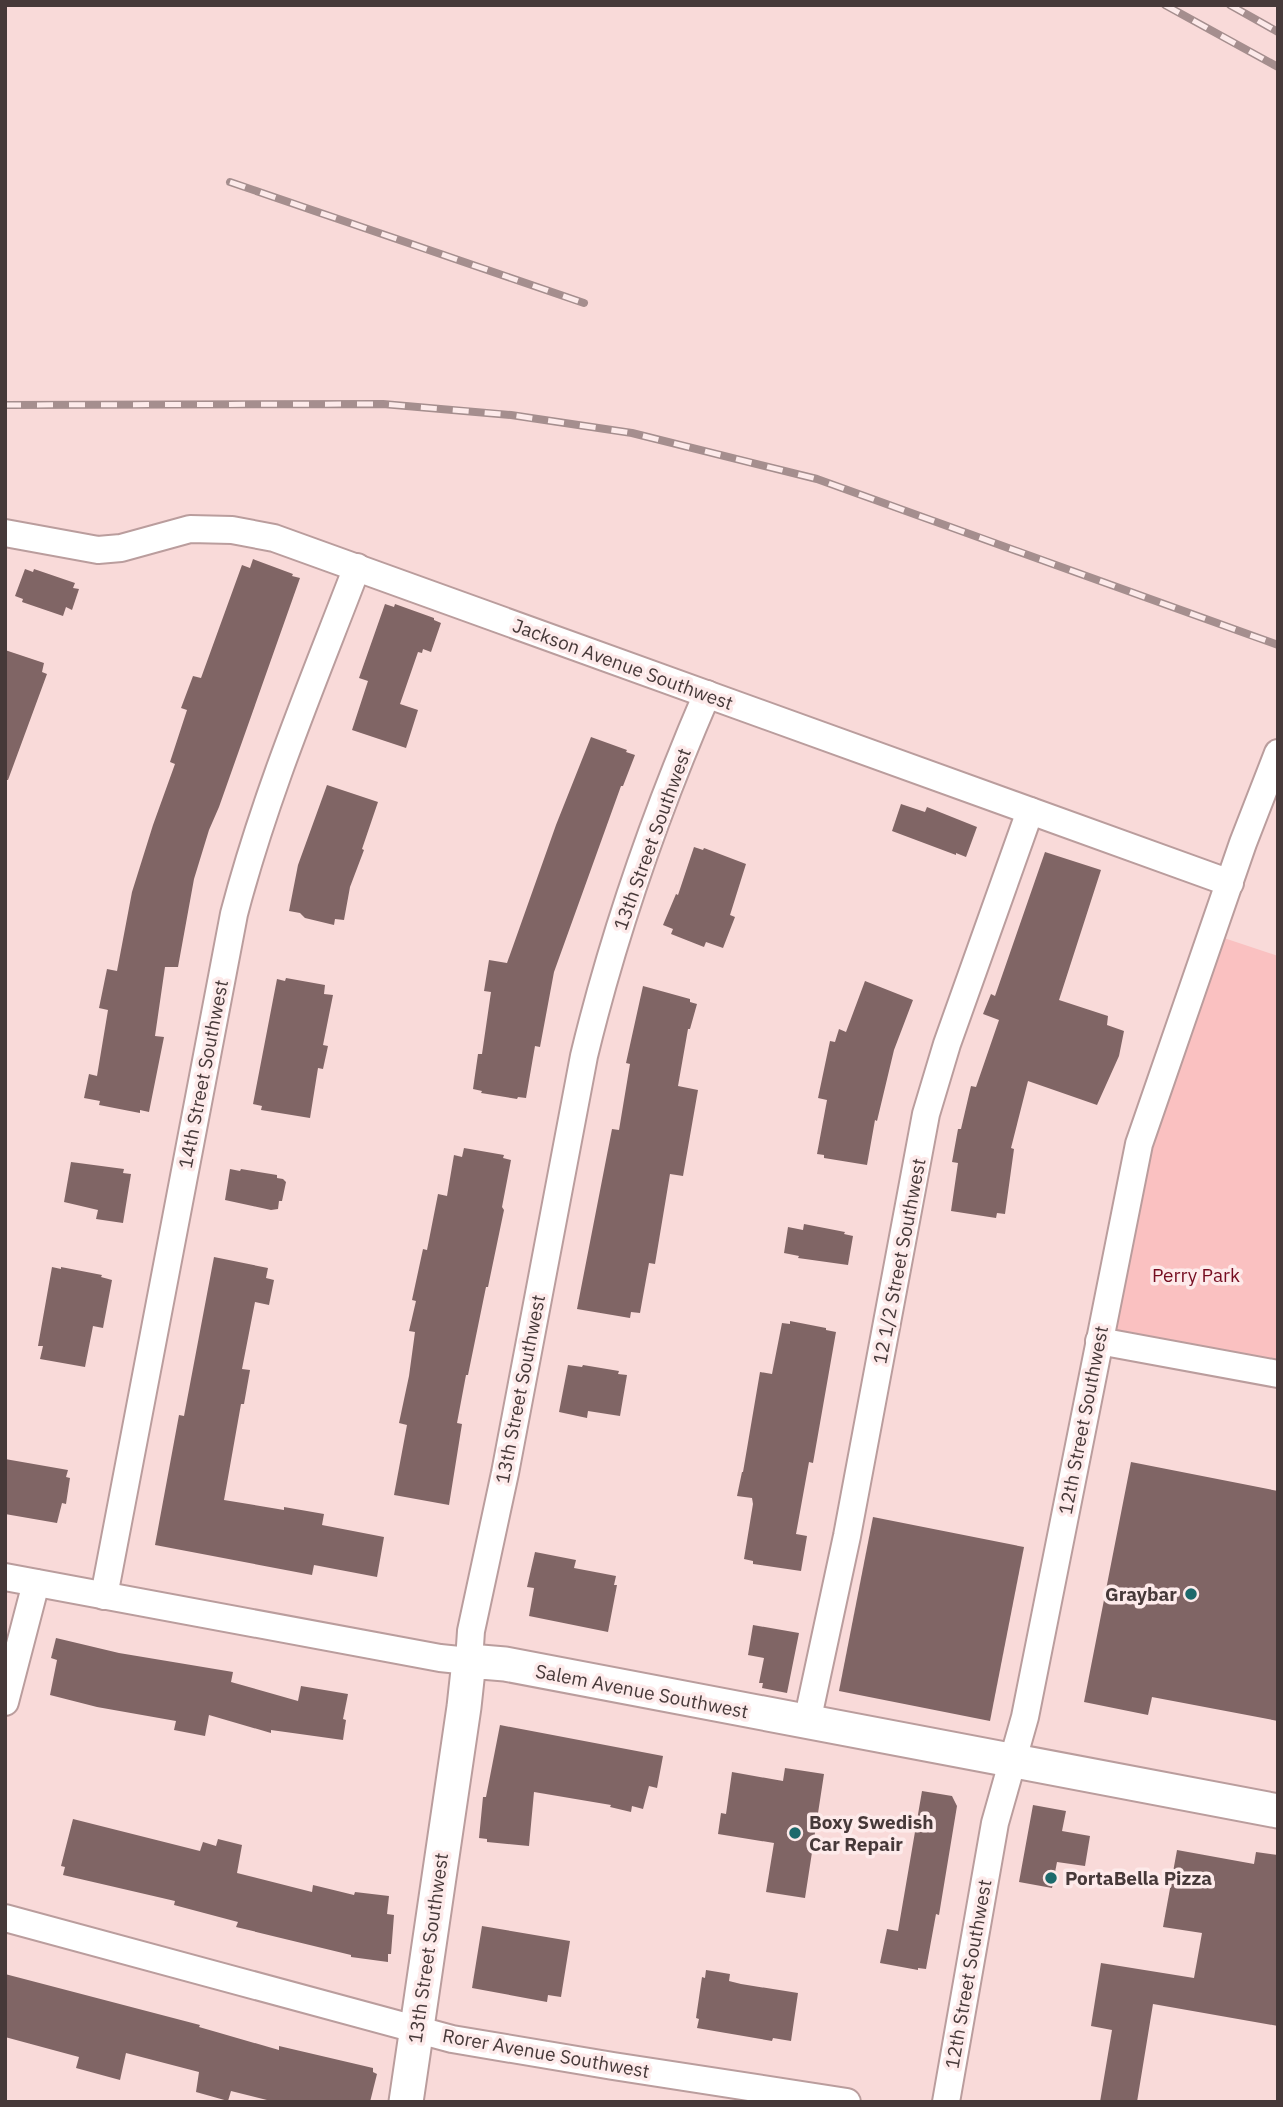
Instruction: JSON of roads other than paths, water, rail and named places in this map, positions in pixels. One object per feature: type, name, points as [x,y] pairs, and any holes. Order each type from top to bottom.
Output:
[{"type":"street","name":"Jackson Avenue Southwest","points":[[5,533],[98,551],[121,548],[190,529],[233,530],[274,538],[1230,883]]},
{"type":"street","name":"14th Street Southwest","points":[[104,1596],[234,914],[251,850],[357,567]]},
{"type":"street","name":"13th Street Southwest","points":[[406,2102],[464,1707],[471,1631],[505,1472],[584,1056],[600,990],[631,890],[707,694]]},
{"type":"street","name":"12th Street Southwest","points":[[946,2102],[995,1823],[1025,1717],[1139,1144],[1278,753]]},
{"type":"street","name":"12 1/2 Street Southwest","points":[[807,1722],[847,1536],[926,1114],[947,1044],[1030,811]]},
{"type":"street","points":[[1098,1341],[1278,1374]]},
{"type":"street","name":"Salem Avenue Southwest","points":[[5,1577],[440,1658],[505,1664],[1278,1811]]},
{"type":"street","points":[[5,1702],[36,1583]]},
{"type":"street","name":"Rorer Avenue Southwest","points":[[5,1918],[452,2039],[847,2102]]},
{"type":"railway","points":[[1165,5],[1278,67]]},
{"type":"railway","points":[[1230,5],[1278,32]]},
{"type":"railway","points":[[230,182],[584,303]]},
{"type":"railway","points":[[5,405],[383,404],[511,415],[632,433],[817,479],[1278,645]]},
{"type":"place","name":"Graybar","points":[[1191,1594]]},
{"type":"place","name":"Boxy Swedish Car Repair","points":[[795,1833]]},
{"type":"place","name":"PortaBella Pizza","points":[[1051,1878]]},
{"type":"park label","name":"Perry Park","points":[[1196,1275]]}]
